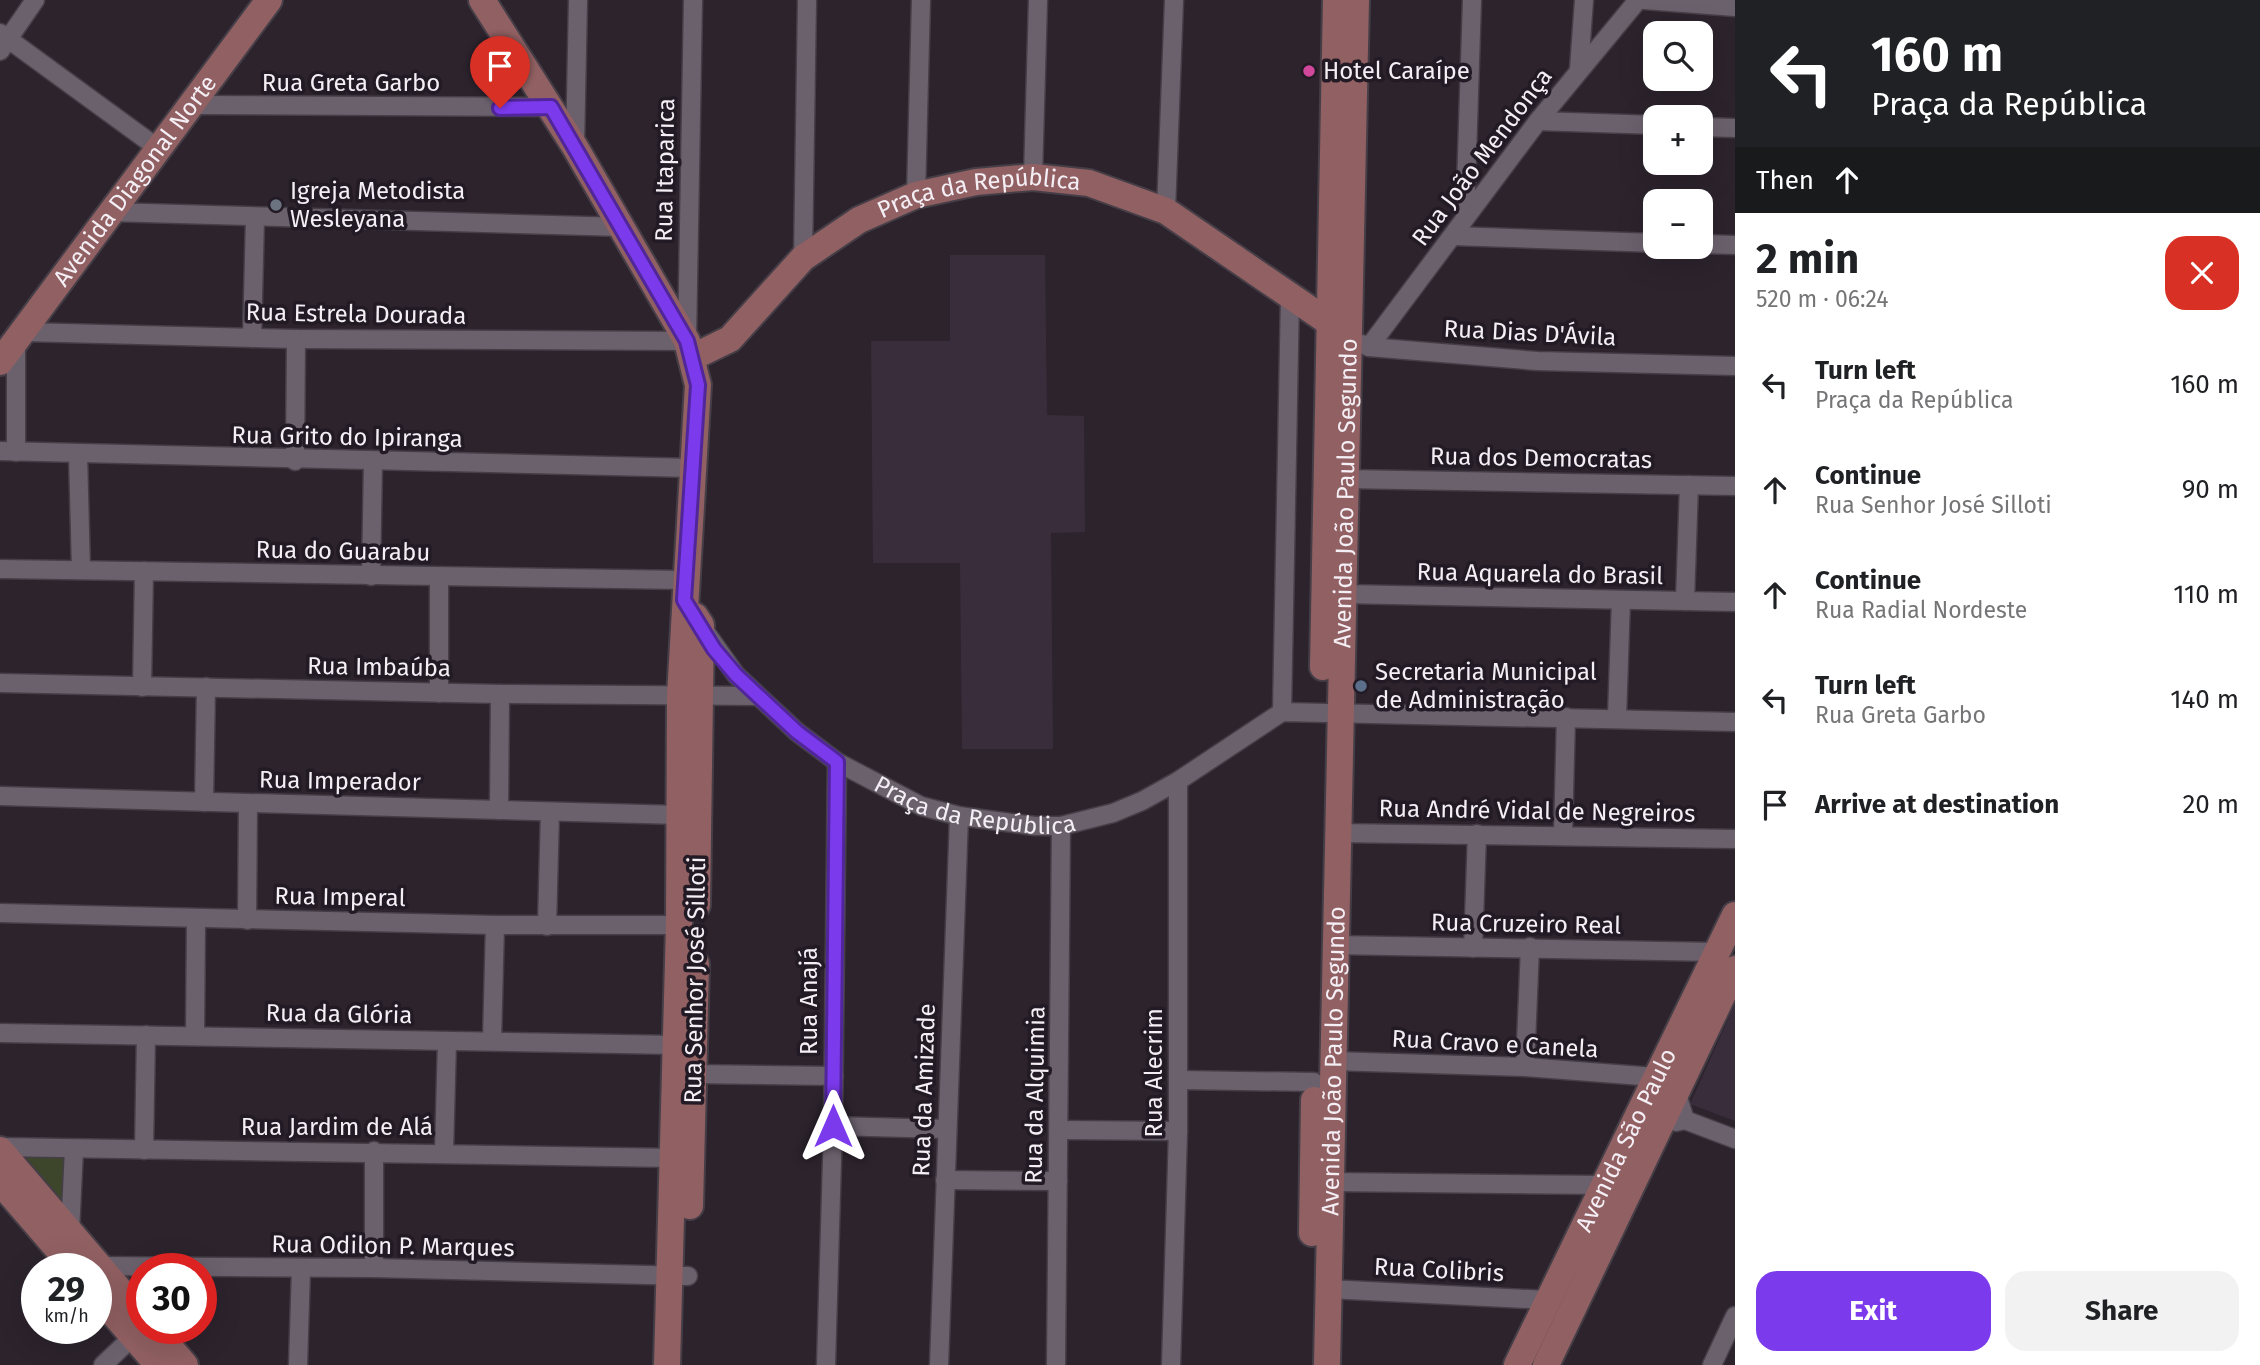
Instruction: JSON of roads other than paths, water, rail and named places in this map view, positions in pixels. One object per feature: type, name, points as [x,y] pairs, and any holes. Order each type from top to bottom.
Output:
[{"type":"street","points":[[35,0],[3,42],[159,149]]},
{"type":"street","name":"Avenida Diagonal Norte","points":[[13,345],[269,0]]},
{"type":"street","name":"Rua Senhor José Silloti","points":[[482,0],[551,107],[623,228],[690,349],[698,385],[684,590],[690,696],[694,1074],[679,1276],[667,1365]]},
{"type":"street","points":[[575,147],[578,0]]},
{"type":"street","name":"Rua Itaparica","points":[[690,349],[693,0]]},
{"type":"street","points":[[803,258],[807,0]]},
{"type":"street","points":[[916,195],[921,0]]},
{"type":"street","points":[[1033,177],[1038,0]]},
{"type":"street","points":[[1166,211],[1174,0]]},
{"type":"street","name":"Avenida João Paulo Segundo","points":[[1309,1365],[1314,1082],[1349,336],[1336,0]]},
{"type":"street","name":"Avenida João Paulo Segundo","points":[[1327,1365],[1337,833],[1331,712],[1344,594],[1356,0]]},
{"type":"street","points":[[1465,218],[1472,0]]},
{"type":"street","points":[[1579,69],[1584,0]]},
{"type":"street","name":"Rua João Mendonça","points":[[1349,336],[1452,236],[1538,121],[1638,0]]},
{"type":"street","points":[[1644,0],[1735,7]]},
{"type":"street","name":"Rua Greta Garbo","points":[[192,105],[551,107]]},
{"type":"street","points":[[1538,121],[1643,125]]},
{"type":"street","points":[[1713,127],[1735,128]]},
{"type":"street","name":"Praça da República","points":[[690,349],[730,339],[803,258],[859,220],[916,195],[976,182],[1033,177],[1088,183],[1166,211],[1349,336]]},
{"type":"street","points":[[110,212],[623,228]]},
{"type":"street","points":[[252,338],[256,218]]},
{"type":"street","points":[[1452,236],[1643,243]]},
{"type":"street","points":[[1713,244],[1735,245]]},
{"type":"street","points":[[1290,296],[1282,712],[1617,717],[1735,722]]},
{"type":"street","name":"Rua Dias D'Ávila","points":[[1349,336],[1537,361],[1735,366]]},
{"type":"street","name":"Rua Estrela Dourada","points":[[13,345],[252,338],[690,349]]},
{"type":"street","points":[[295,461],[296,339]]},
{"type":"street","points":[[8,452],[13,345]]},
{"type":"street","name":"Rua Grito do Ipiranga","points":[[8,452],[295,461],[692,467]]},
{"type":"street","points":[[78,454],[81,570]]},
{"type":"street","points":[[371,576],[373,462]]},
{"type":"street","name":"Rua dos Democratas","points":[[1346,480],[1735,486]]},
{"type":"street","points":[[1685,601],[1689,485]]},
{"type":"street","name":"Rua do Guarabu","points":[[0,569],[439,578],[684,590]]},
{"type":"street","points":[[142,687],[144,571]]},
{"type":"street","points":[[439,578],[439,693]]},
{"type":"street","points":[[684,590],[701,625]]},
{"type":"street","name":"Rua Aquarela do Brasil","points":[[1344,594],[1735,602]]},
{"type":"street","points":[[1617,717],[1621,600]]},
{"type":"street","name":"Rua Senhor José Silloti","points":[[685,1365],[673,1158],[679,815],[690,696],[701,625]]},
{"type":"street","name":"Praça da República","points":[[701,625],[714,649],[757,696],[837,762],[920,806],[1001,823],[1061,826],[1113,813],[1178,781],[1282,712]]},
{"type":"street","name":"Rua Imbaúba","points":[[0,683],[439,693],[757,696]]},
{"type":"street","points":[[204,802],[205,687]]},
{"type":"street","points":[[499,810],[500,694]]},
{"type":"street","points":[[1563,834],[1566,717]]},
{"type":"street","name":"Rua Anajá","points":[[826,1365],[834,1076],[837,762]]},
{"type":"street","name":"Rua Alecrim","points":[[1171,1365],[1179,1080],[1178,781]]},
{"type":"street","name":"Rua Imperador","points":[[0,796],[679,815]]},
{"type":"street","points":[[247,920],[248,804]]},
{"type":"street","points":[[547,926],[550,812]]},
{"type":"street","name":"Rua da Amizade","points":[[939,1365],[959,816]]},
{"type":"street","name":"Rua da Alquimia","points":[[1056,1365],[1061,826]]},
{"type":"street","name":"Rua André Vidal de Negreiros","points":[[1337,833],[1563,834],[1735,839]]},
{"type":"street","points":[[1473,948],[1476,834]]},
{"type":"street","name":"Rua Imperal","points":[[0,913],[547,926],[679,925]]},
{"type":"street","name":"Avenida São Paulo","points":[[1546,1365],[1674,1122],[1677,1094],[1726,961],[1735,915]]},
{"type":"street","points":[[195,1035],[196,919]]},
{"type":"street","points":[[492,1041],[495,925]]},
{"type":"street","name":"Rua Cruzeiro Real","points":[[1335,945],[1530,947],[1726,961]]},
{"type":"street","points":[[1525,1067],[1530,947]]},
{"type":"street","name":"Avenida São Paulo","points":[[1517,1365],[1655,1077],[1726,961]]},
{"type":"street","name":"Rua da Glória","points":[[0,1033],[676,1045]]},
{"type":"street","points":[[144,1150],[146,1035]]},
{"type":"street","points":[[444,1152],[447,1041]]},
{"type":"street","name":"Rua Cravo e Canela","points":[[1332,1061],[1525,1067],[1655,1077]]},
{"type":"street","points":[[694,1074],[834,1076]]},
{"type":"street","points":[[1655,1077],[1677,1094]]},
{"type":"street","points":[[1179,1080],[1314,1082]]},
{"type":"street","points":[[1638,1113],[1735,1139]]},
{"type":"street","points":[[833,1126],[946,1129]]},
{"type":"street","points":[[1060,1130],[1178,1131]]},
{"type":"street","points":[[0,1149],[70,1233],[79,1253]]},
{"type":"street","name":"Rua Jardim de Alá","points":[[0,1149],[374,1151],[673,1158]]},
{"type":"street","points":[[70,1233],[74,1149]]},
{"type":"street","points":[[374,1151],[374,1268]]},
{"type":"street","points":[[945,1180],[1058,1181]]},
{"type":"street","points":[[0,1182],[71,1253]]},
{"type":"street","points":[[1331,1182],[1602,1185]]},
{"type":"street","name":"Rua Odilon P. Marques","points":[[112,1268],[374,1268],[679,1276]]},
{"type":"street","points":[[298,1365],[300,1269]]},
{"type":"street","name":"Rua Colibris","points":[[1328,1289],[1547,1300]]},
{"type":"street","points":[[112,1295],[126,1309]]},
{"type":"street","points":[[1713,1365],[1735,1316]]},
{"type":"street","points":[[103,1365],[126,1343]]},
{"type":"street","points":[[150,1344],[158,1365]]},
{"type":"street","points":[[162,1344],[185,1365]]},
{"type":"place","name":"Hotel Caraípe","points":[[1309,71]]},
{"type":"place","name":"Igreja Metodista Wesleyana","points":[[276,205]]},
{"type":"place","name":"Secretaria Municipal de Administração","points":[[1361,686]]}]
